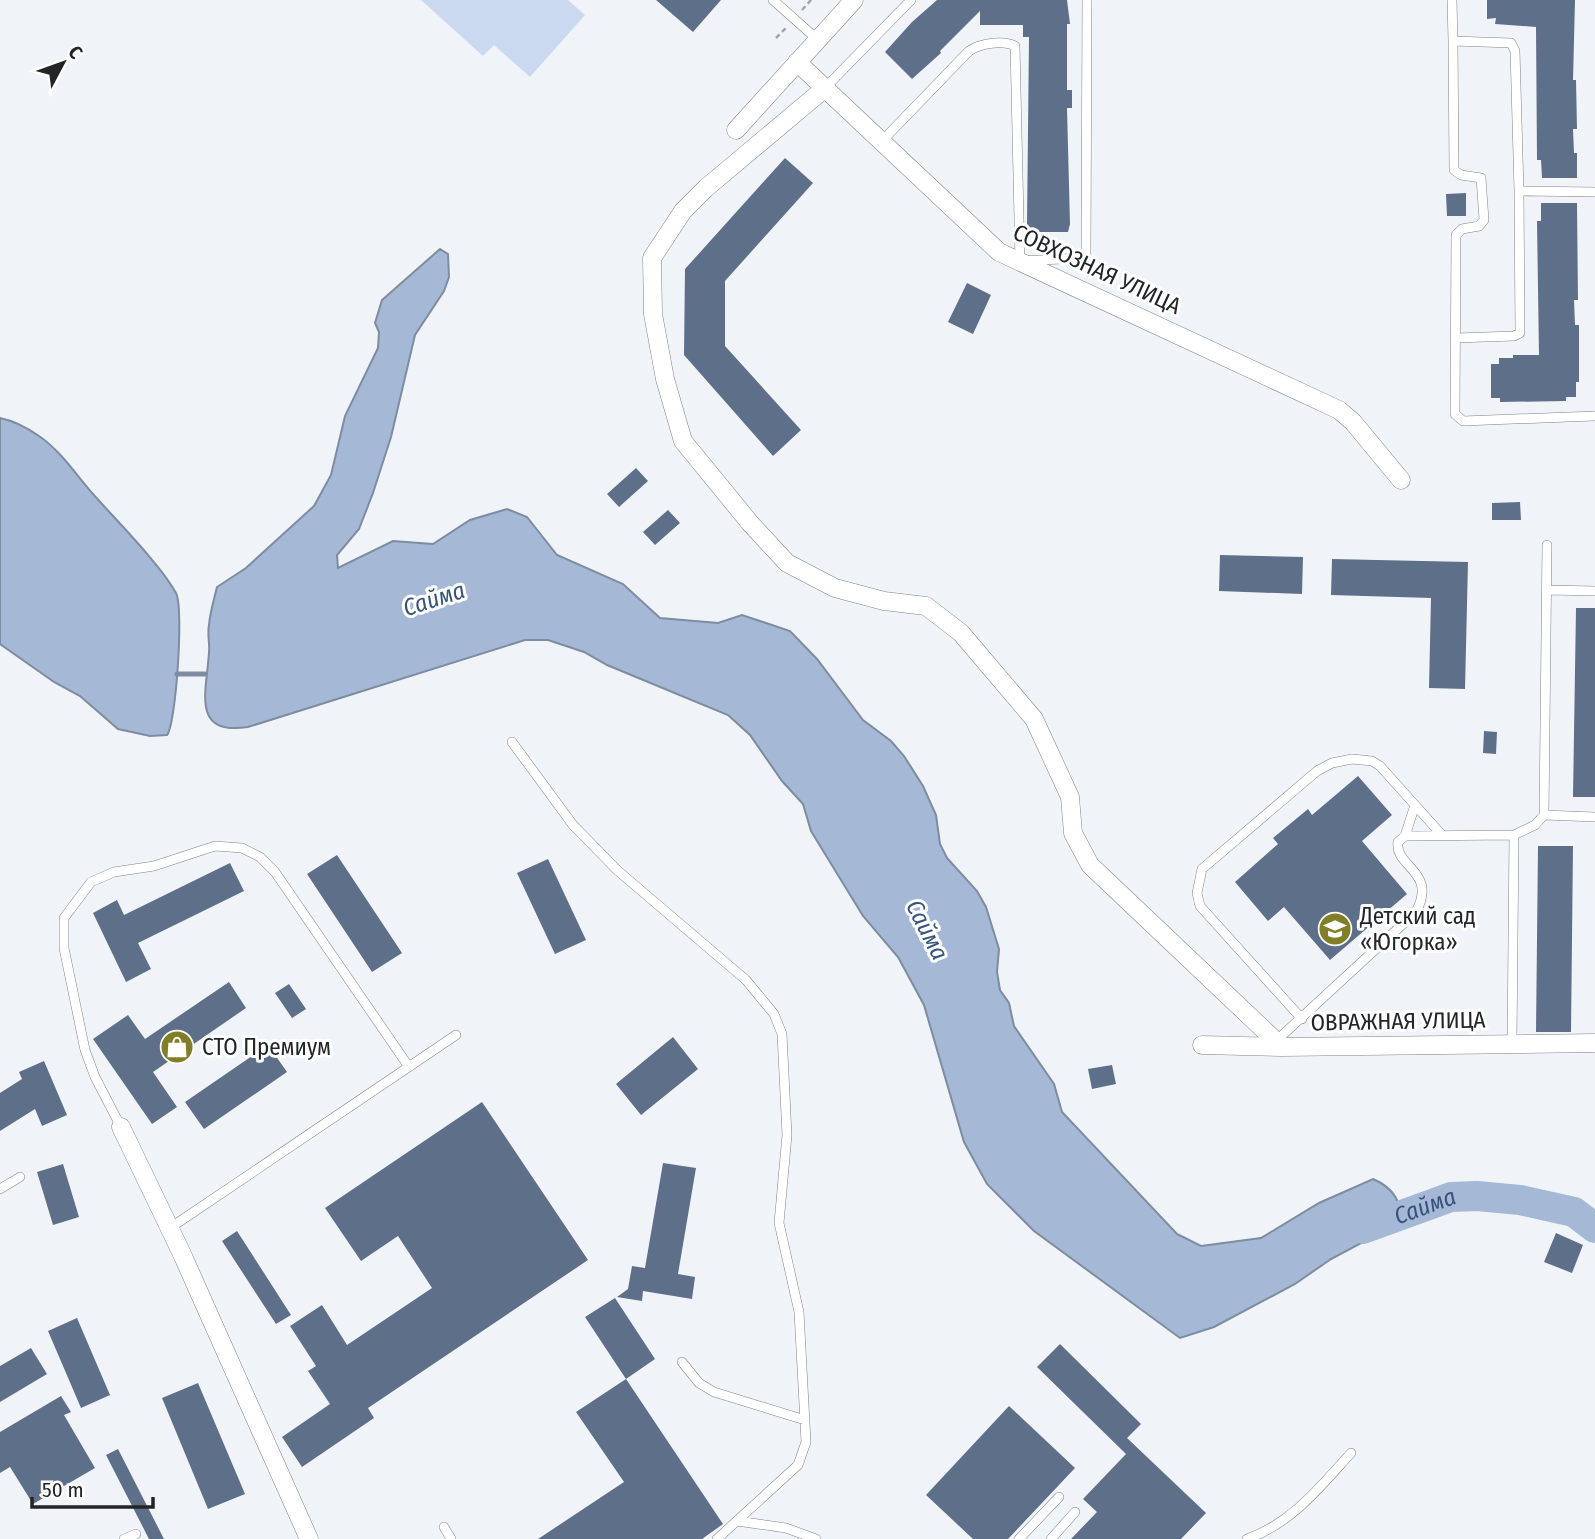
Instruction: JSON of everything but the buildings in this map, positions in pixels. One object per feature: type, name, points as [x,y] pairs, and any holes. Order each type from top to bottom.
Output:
[{"type":"street","points":[[736,130],[854,0]]},
{"type":"street","name":"СОВХОЗНАЯ УЛИЦА","points":[[797,62],[999,252],[1339,410],[1353,422],[1401,480]]},
{"type":"street","points":[[824,89],[706,188],[683,211],[652,258],[653,314],[660,353],[683,441],[750,523],[787,563],[835,588],[884,601],[926,606],[961,633],[1034,719],[1070,797],[1073,833],[1090,865],[1279,1044]]},
{"type":"street","name":"ОВРАЖНАЯ УЛИЦА","points":[[1202,1045],[1595,1043]]},
{"type":"street","points":[[121,1127],[170,1228],[309,1539]]},
{"type":"lane","points":[[773,0],[818,40]]},
{"type":"lane","points":[[824,89],[911,0]]},
{"type":"lane","points":[[881,142],[969,51],[983,45],[1009,43],[1015,46],[1020,261],[1073,260],[1086,253],[1087,0]]},
{"type":"lane","points":[[1452,0],[1454,170],[1461,176],[1481,178],[1483,195],[1482,223],[1462,229],[1456,235],[1455,414],[1463,421],[1595,416]]},
{"type":"lane","points":[[1453,41],[1511,44],[1515,51],[1519,191],[1520,333],[1514,336],[1456,338]]},
{"type":"lane","points":[[1519,191],[1595,192]]},
{"type":"lane","points":[[1405,836],[1514,835],[1535,825],[1545,815],[1548,545]]},
{"type":"lane","points":[[1548,590],[1595,591]]},
{"type":"lane","points":[[512,742],[573,825],[593,847],[746,980],[774,1014],[786,1052],[787,1135],[779,1223],[799,1312],[806,1442],[799,1465],[717,1539]]},
{"type":"lane","points":[[1301,1018],[1200,906],[1197,893],[1202,869],[1317,771],[1332,763],[1352,759],[1372,761],[1380,766],[1441,834]]},
{"type":"lane","points":[[1279,1044],[1301,1018],[1416,912],[1423,888],[1420,876],[1397,847],[1405,836],[1415,805]]},
{"type":"lane","points":[[1545,815],[1595,817]]},
{"type":"lane","points":[[1513,1043],[1514,835]]},
{"type":"lane","points":[[121,1127],[95,1077],[85,1049],[64,948],[64,918],[91,882],[114,873],[154,866],[215,846],[242,848],[260,857],[275,872],[409,1067]]},
{"type":"lane","points":[[170,1228],[456,1035]]},
{"type":"lane","points":[[0,1189],[20,1177]]},
{"type":"lane","points":[[682,1362],[699,1383],[714,1392],[805,1420]]},
{"type":"lane","points":[[1247,1539],[1272,1527],[1304,1505],[1351,1453]]},
{"type":"lane","points":[[1019,1539],[1059,1497]]},
{"type":"lane","points":[[1051,1539],[1075,1512]]},
{"type":"lane","points":[[737,1521],[776,1525],[816,1539]]},
{"type":"lane","points":[[444,1527],[451,1539]]},
{"type":"lane","points":[[124,1539],[136,1534]]},
{"type":"shaded area","points":[[421,0],[568,0],[585,15],[530,77],[494,45],[483,56]]},
{"type":"water","points":[[440,249],[448,254],[449,277],[444,291],[415,335],[391,437],[373,493],[359,529],[337,555],[338,568],[393,541],[433,544],[470,520],[507,509],[527,517],[557,555],[623,584],[660,618],[718,623],[742,615],[790,631],[817,659],[863,720],[891,741],[904,756],[923,786],[936,815],[940,844],[947,858],[977,891],[986,907],[999,949],[997,972],[1000,990],[1009,1003],[1014,1026],[1054,1084],[1062,1112],[1177,1234],[1201,1246],[1261,1238],[1319,1203],[1373,1179],[1386,1186],[1395,1197],[1399,1209],[1397,1224],[1331,1259],[1295,1284],[1214,1327],[1180,1338],[1034,1231],[987,1184],[964,1142],[924,1005],[898,957],[863,916],[811,831],[803,804],[782,781],[750,735],[728,715],[607,665],[584,652],[548,640],[525,640],[248,727],[230,728],[217,724],[210,717],[205,695],[208,628],[217,587],[246,568],[314,506],[331,475],[345,416],[378,348],[379,332],[375,323],[382,300]]},
{"type":"water","points":[[0,418],[25,427],[54,449],[149,556],[176,593],[179,620],[178,666],[167,735],[150,736],[118,729],[80,696],[54,682],[0,644]]},
{"type":"waterway","points":[[177,674],[205,674]]},
{"type":"waterway","name":"Сайма","points":[[1363,1229],[1451,1197],[1477,1196],[1520,1200],[1574,1212],[1595,1228]]},
{"type":"place","name":"Детский сад «Югорка»","points":[[1335,929]]},
{"type":"place","name":"СТО Премиум","points":[[177,1047]]}]
